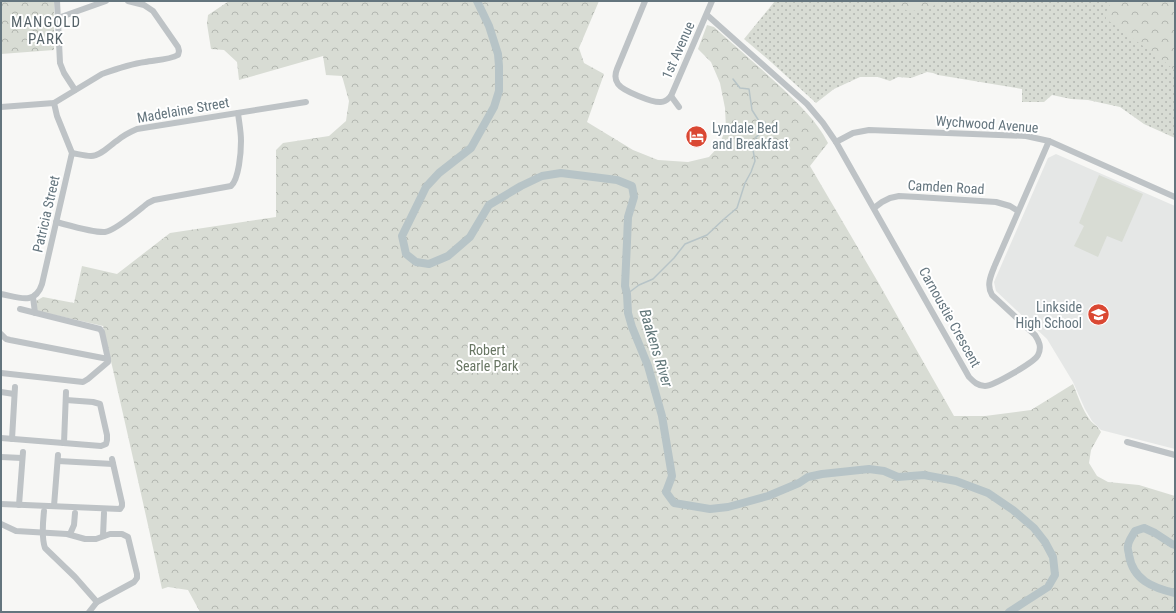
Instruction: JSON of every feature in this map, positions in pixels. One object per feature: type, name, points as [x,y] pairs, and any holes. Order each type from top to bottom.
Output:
[{"type":"street","points":[[57,1],[60,63],[64,73],[75,90]]},
{"type":"street","points":[[58,18],[106,1]]},
{"type":"street","points":[[1,107],[54,103],[111,70],[142,62],[177,56],[179,53],[178,47],[153,11],[144,6],[128,1]]},
{"type":"street","points":[[645,1],[616,72],[616,82],[623,89],[654,102],[668,100],[671,96]]},
{"type":"street","name":"1st Avenue","points":[[679,107],[671,96],[712,1]]},
{"type":"street","name":"Carnoustie Crescent","points":[[707,15],[807,104],[823,123],[836,142],[970,377],[977,385],[984,386],[995,383],[1033,361],[1038,355],[1040,342],[1035,334],[992,295],[989,287],[990,278],[1049,141]]},
{"type":"street","name":"Madelaine Street","points":[[72,153],[85,156],[95,155],[103,151],[118,139],[137,129],[306,102]]},
{"type":"street","points":[[54,103],[57,116],[72,153]]},
{"type":"street","points":[[56,222],[93,231],[105,232],[114,229],[154,200],[231,186],[236,177],[241,141],[238,113]]},
{"type":"street","name":"Wychwood Avenue","points":[[836,142],[853,133],[869,130],[1026,136],[1049,141],[1175,197]]},
{"type":"street","name":"Patricia Street","points":[[33,297],[37,294],[40,288],[72,153]]},
{"type":"street","name":"Camden Road","points":[[874,208],[890,198],[899,196],[996,202],[1010,206],[1018,212]]},
{"type":"street","points":[[1,294],[23,299],[33,297],[35,313]]},
{"type":"street","points":[[1,373],[83,382],[107,364],[108,359],[100,328],[20,310]]},
{"type":"street","points":[[1,334],[6,339],[10,340],[108,359]]},
{"type":"street","points":[[1,392],[14,390],[12,439]]},
{"type":"street","points":[[64,443],[66,392]]},
{"type":"street","points":[[1,438],[102,446],[106,444],[107,438],[100,404],[66,400]]},
{"type":"street","points":[[1127,442],[1175,454]]},
{"type":"street","points":[[1,457],[22,455],[20,504]]},
{"type":"street","points":[[1,504],[119,509],[121,508],[122,504],[113,462],[58,458],[54,506]]},
{"type":"street","points":[[44,511],[43,533],[45,548],[98,602]]},
{"type":"street","points":[[70,534],[74,525],[75,513]]},
{"type":"street","points":[[103,536],[104,513]]},
{"type":"street","points":[[1,524],[16,531],[70,534],[85,539],[96,539],[110,534],[122,534],[128,537],[138,576],[137,580],[98,602],[89,612]]},
{"type":"shaded area","name":"Linkside High School","points":[[1056,154],[1175,206],[1175,449],[1101,430],[1092,421],[1073,382],[1047,339],[996,291],[994,282],[1048,158]]},
{"type":"green space","points":[[1,1],[54,1],[54,50],[1,54]]},
{"type":"green space","name":"Robert Searle Park","points":[[229,1],[599,1],[579,48],[584,63],[604,74],[587,122],[633,150],[658,160],[688,162],[709,157],[719,146],[726,128],[725,108],[720,83],[711,62],[698,49],[707,25],[714,27],[766,73],[808,114],[828,143],[810,166],[954,416],[985,416],[1031,410],[1073,384],[1087,416],[1101,432],[1091,450],[1089,463],[1097,476],[1108,482],[1139,485],[1175,496],[1175,612],[200,612],[188,590],[168,587],[162,589],[103,326],[37,311],[34,302],[43,297],[74,303],[82,266],[117,274],[170,233],[276,217],[276,150],[283,143],[329,136],[346,121],[349,101],[342,76],[326,75],[323,56],[239,80],[237,62],[224,50],[211,49],[207,24],[208,15]]},
{"type":"green space","points":[[775,1],[1175,1],[1175,138],[1144,124],[1120,107],[1088,100],[1071,99],[1052,95],[1044,102],[1022,102],[1022,89],[927,72],[911,78],[898,77],[890,81],[878,77],[860,77],[834,89],[816,103],[744,39]]},
{"type":"green space","points":[[888,1],[942,1],[933,6],[909,12]]},
{"type":"green space","points":[[1112,1],[1175,1],[1175,71],[1106,19],[1106,12]]},
{"type":"green space","points":[[1099,175],[1143,194],[1122,242],[1107,236],[1098,257],[1074,246],[1084,226],[1079,223]]},
{"type":"waterway","name":"Baakens River","points":[[477,1],[489,26],[498,54],[499,91],[494,107],[471,148],[439,173],[426,187],[402,236],[406,254],[416,262],[429,264],[448,256],[470,237],[489,205],[521,186],[542,176],[561,173],[617,180],[632,186],[634,197],[628,217],[625,286],[628,313],[632,327],[648,366],[662,416],[672,476],[666,492],[674,503],[710,509],[728,507],[768,496],[799,483],[808,477],[869,469],[884,471],[898,477],[924,475],[956,481],[988,493],[1013,510],[1034,528],[1045,542],[1053,557],[1055,575],[1048,587],[1009,612]]},
{"type":"waterway","points":[[627,294],[639,285],[653,279],[674,258],[685,244],[707,235],[737,208],[745,183],[755,161],[753,150],[756,137],[763,131],[765,122],[759,121],[752,110],[749,89],[740,88],[733,79]]},
{"type":"waterway","name":"Baakens River","points":[[1175,545],[1144,528],[1135,531],[1129,542],[1128,548],[1131,564],[1145,582],[1175,593]]},
{"type":"place","name":"Lyndale Bed and Breakfast","points":[[696,136]]},
{"type":"place","name":"Linkside High School","points":[[1098,315]]},
{"type":"district","name":"MANGOLD PARK","points":[[46,30]]}]
